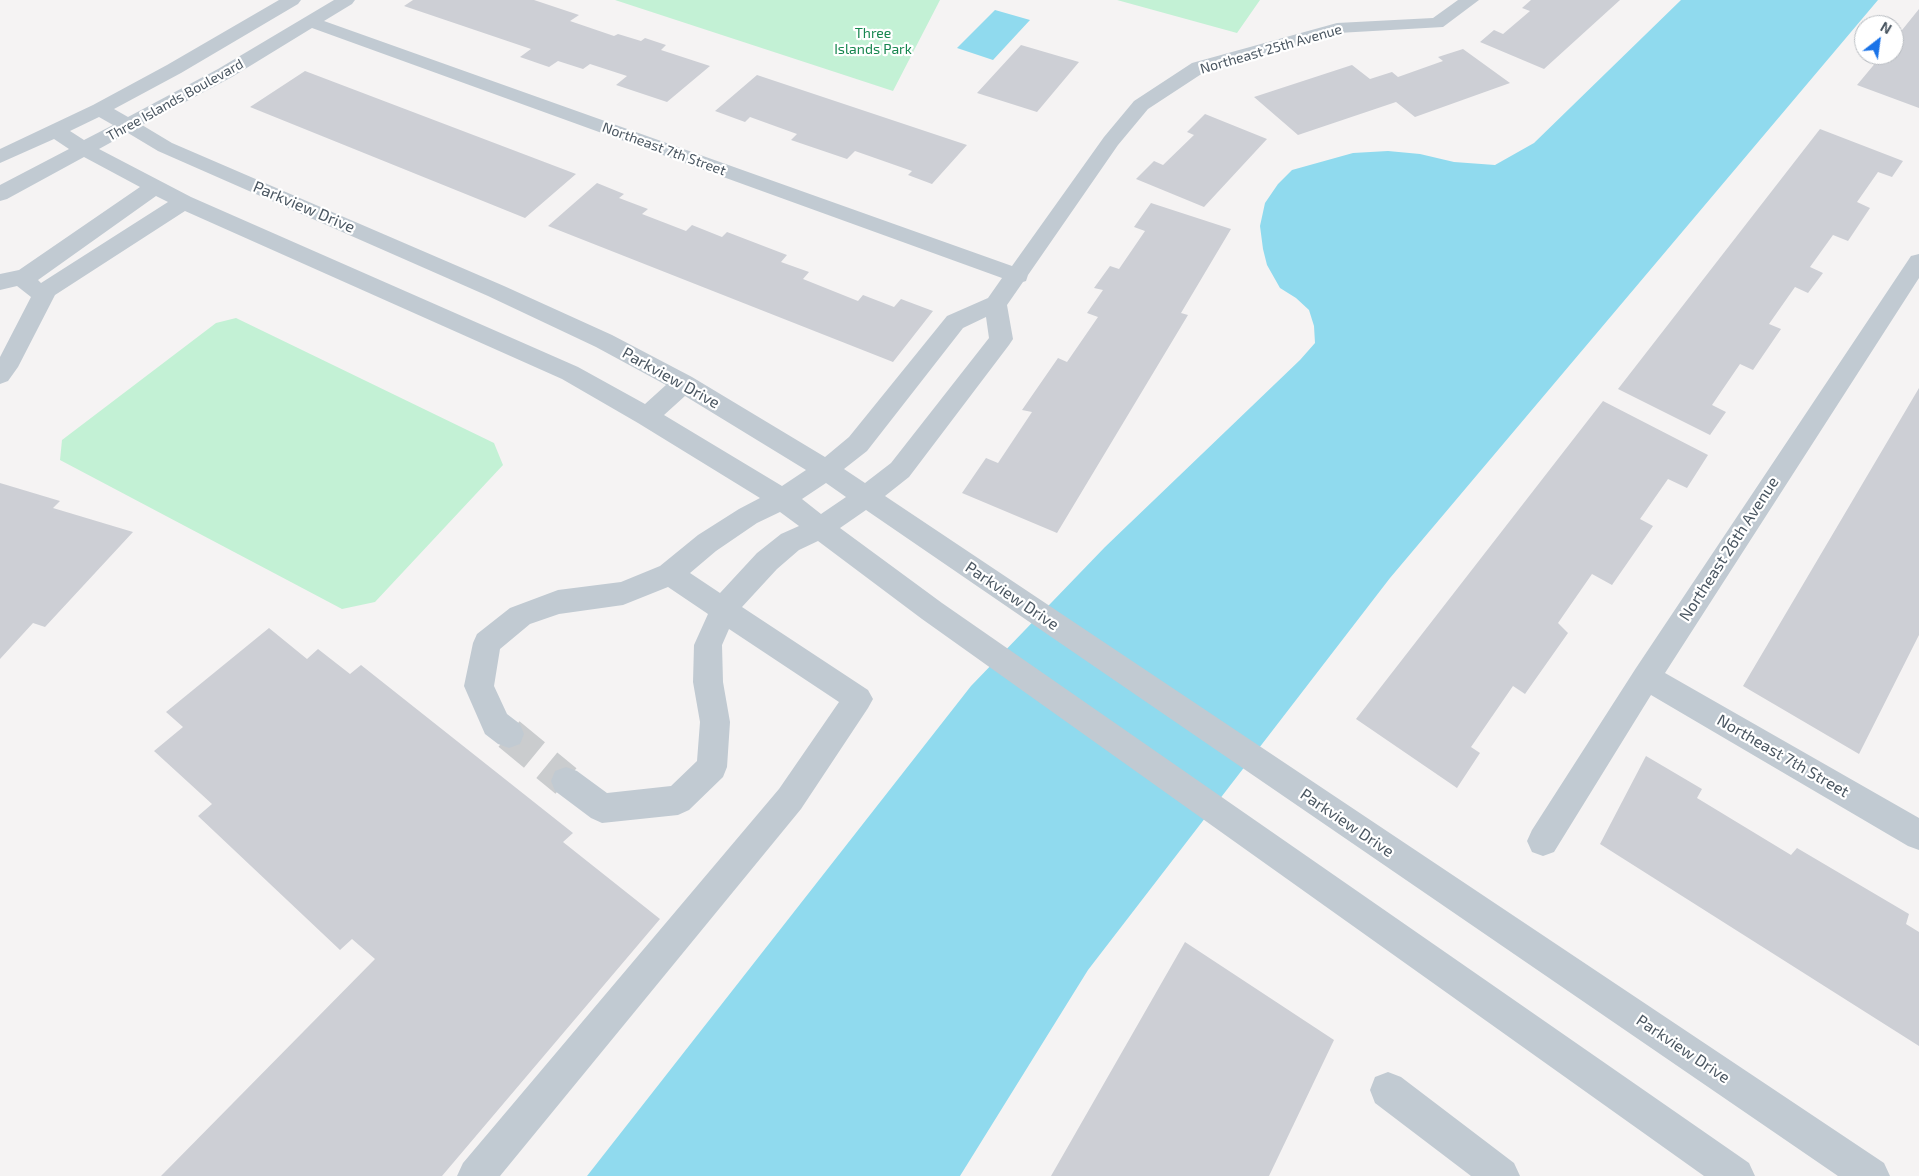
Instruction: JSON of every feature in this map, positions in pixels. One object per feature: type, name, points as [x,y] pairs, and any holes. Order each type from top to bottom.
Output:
[{"type":"street","name":"Three Islands Boulevard","points":[[0,157],[100,109],[174,69],[292,0]]},
{"type":"street","name":"Three Islands Boulevard","points":[[0,194],[129,126],[346,0]]},
{"type":"street","name":"Northeast 25th Avenue","points":[[509,734],[496,724],[479,686],[487,643],[520,616],[551,605],[623,593],[670,574],[707,543],[748,516],[782,499],[826,470],[858,444],[954,322],[996,304],[1018,276],[1111,141],[1141,105],[1199,67],[1338,28],[1437,23],[1470,0]]},
{"type":"street","name":"Northeast 7th Street","points":[[311,22],[1018,276]]},
{"type":"street","name":"Parkview Drive","points":[[100,109],[174,151],[496,290],[604,341],[683,383],[826,470],[1871,1176]]},
{"type":"street","points":[[55,130],[85,150],[184,202],[542,359],[646,416],[782,499],[932,611],[1728,1173]]},
{"type":"street","points":[[0,282],[26,276],[154,187]]},
{"type":"street","points":[[26,276],[26,283],[31,288],[37,291],[46,290],[184,202]]},
{"type":"street","name":"Northeast 26th Avenue","points":[[1544,840],[1646,677],[1919,261]]},
{"type":"street","points":[[0,375],[10,361],[46,290]]},
{"type":"street","points":[[566,781],[602,808],[678,800],[712,767],[715,722],[708,682],[708,645],[724,609],[736,593],[767,561],[790,542],[820,528],[900,470],[1001,339],[996,304]]},
{"type":"street","points":[[646,416],[683,383]]},
{"type":"street","points":[[476,1176],[790,799],[858,699],[670,574]]},
{"type":"street","name":"Northeast 7th Street","points":[[1646,677],[1919,835]]},
{"type":"street","points":[[1388,1090],[1502,1176]]},
{"type":"green space","name":"Three Islands Park","points":[[615,0],[940,0],[893,91]]},
{"type":"green space","points":[[1117,0],[1260,0],[1237,33]]},
{"type":"green space","points":[[236,318],[494,443],[503,465],[375,602],[342,609],[60,460],[62,440],[216,323]]},
{"type":"water","points":[[1681,0],[1878,0],[1865,15],[1854,15],[1854,28],[1390,578],[1088,970],[960,1176],[587,1176],[971,686],[1105,547],[1300,360],[1315,343],[1314,326],[1309,310],[1296,298],[1280,288],[1267,265],[1263,249],[1260,226],[1265,203],[1278,184],[1292,170],[1353,153],[1388,151],[1420,154],[1454,162],[1495,165],[1534,143]]},
{"type":"water","points":[[995,10],[1030,20],[993,60],[957,48]]},
{"type":"building","points":[[413,0],[534,0],[579,15],[570,21],[614,36],[618,34],[641,41],[645,38],[666,45],[661,50],[710,66],[667,102],[616,85],[627,76],[590,64],[583,69],[558,61],[549,67],[520,57],[531,49],[404,6]]},
{"type":"building","points":[[1531,0],[1620,0],[1544,69],[1480,42],[1494,30],[1503,34],[1530,11],[1522,8]]},
{"type":"building","points":[[1919,9],[1919,108],[1857,85],[1874,65],[1904,65],[1904,28]]},
{"type":"building","points":[[1021,45],[1079,62],[1037,112],[977,93]]},
{"type":"building","points":[[1463,49],[1510,83],[1415,117],[1396,102],[1298,135],[1254,97],[1352,65],[1370,79],[1392,72],[1398,77],[1443,61],[1438,57]]},
{"type":"building","points":[[305,71],[576,174],[525,218],[250,107]]},
{"type":"building","points":[[757,75],[967,145],[932,184],[908,175],[912,171],[855,151],[847,159],[791,140],[797,134],[750,117],[745,122],[715,111]]},
{"type":"building","points":[[1205,114],[1267,139],[1204,207],[1136,179],[1154,161],[1163,165],[1194,135],[1187,132]]},
{"type":"building","points":[[1820,129],[1903,161],[1892,177],[1878,172],[1857,202],[1870,208],[1848,241],[1833,235],[1810,267],[1823,273],[1808,293],[1795,287],[1769,324],[1781,329],[1753,370],[1740,364],[1712,405],[1726,412],[1710,435],[1618,389]]},
{"type":"building","points":[[597,183],[624,194],[619,198],[648,209],[642,214],[686,231],[692,225],[722,237],[727,232],[787,255],[781,262],[809,272],[803,279],[858,301],[863,295],[894,307],[901,299],[933,311],[893,362],[548,226]]},
{"type":"building","points":[[1151,203],[1231,229],[1181,313],[1188,315],[1057,533],[962,493],[986,458],[998,463],[1032,412],[1022,410],[1058,358],[1067,362],[1098,317],[1087,313],[1103,290],[1094,288],[1110,266],[1119,269],[1145,231],[1134,227]]},
{"type":"building","points":[[1919,388],[1919,635],[1859,754],[1743,686]]},
{"type":"building","points":[[1603,401],[1708,455],[1687,488],[1668,479],[1640,519],[1653,526],[1612,585],[1592,574],[1558,623],[1568,633],[1525,694],[1513,686],[1471,747],[1480,753],[1457,788],[1356,719]]},
{"type":"building","points":[[0,483],[60,501],[53,508],[133,532],[45,627],[33,623],[0,659]]},
{"type":"building","points":[[269,628],[307,659],[318,649],[350,674],[361,665],[573,833],[563,842],[660,919],[442,1176],[161,1176],[375,959],[352,939],[340,950],[198,816],[212,804],[154,751],[183,727],[166,712]]},
{"type":"building","points":[[1646,756],[1702,789],[1697,798],[1791,855],[1797,848],[1909,914],[1906,924],[1919,932],[1919,1046],[1600,844]]},
{"type":"building","points":[[1185,942],[1334,1040],[1269,1176],[1051,1176]]},
{"type":"tunnel","points":[[509,734],[566,781]]}]
